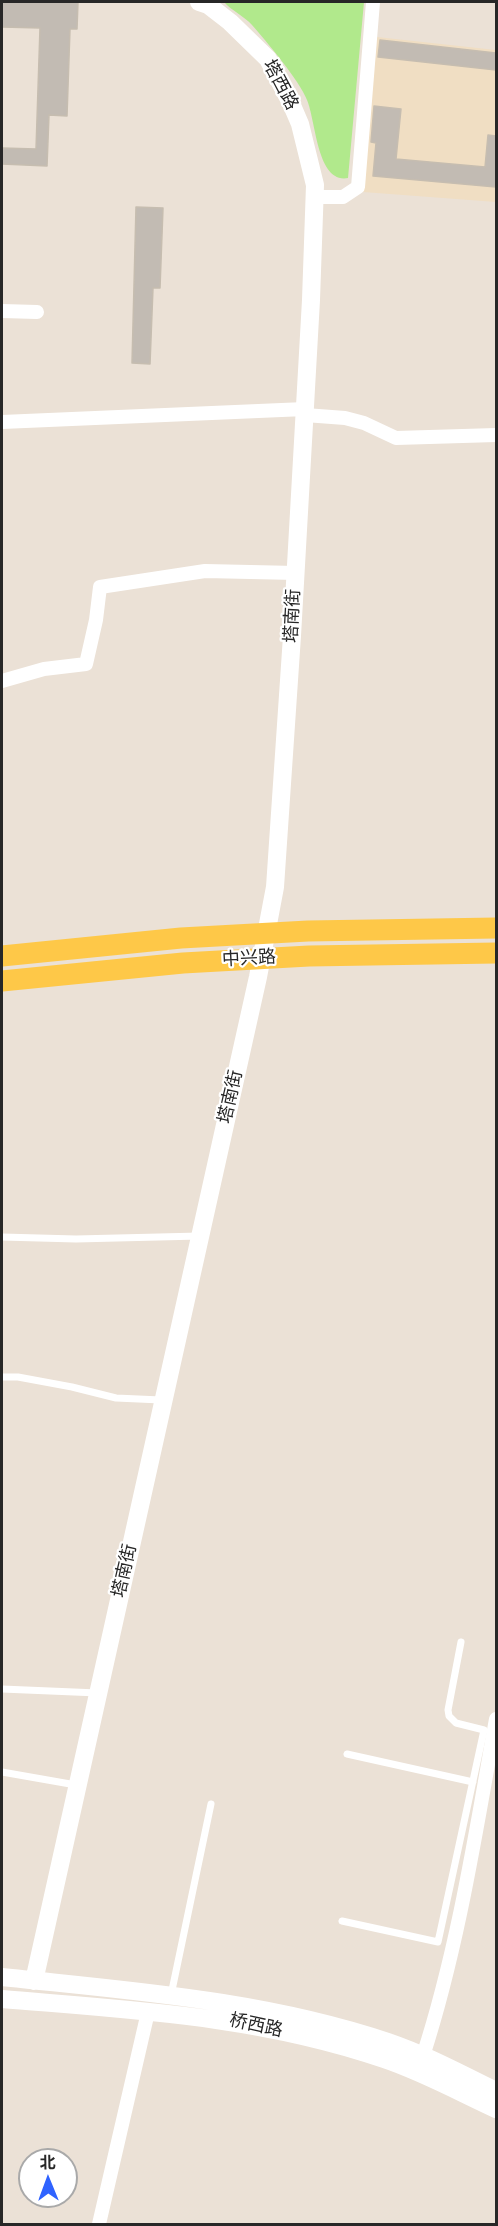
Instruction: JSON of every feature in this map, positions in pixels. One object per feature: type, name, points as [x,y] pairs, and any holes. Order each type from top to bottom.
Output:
[{"type":"main road","name":"中兴路","points":[[2,956],[181,938],[267,933],[496,928]]},
{"type":"main road","name":"中兴路","points":[[2,981],[183,963],[262,958],[496,953]]},
{"type":"street","name":"塔西路","points":[[200,2],[208,5],[230,22],[261,51],[275,71],[300,124],[315,197]]},
{"type":"street","points":[[315,197],[343,197],[358,187],[373,2]]},
{"type":"street","name":"塔南街","points":[[34,1981],[262,958],[275,887],[296,573],[315,197]]},
{"type":"street","points":[[2,311],[37,312]]},
{"type":"street","points":[[2,422],[305,412],[364,423],[396,438],[496,435]]},
{"type":"street","points":[[2,681],[44,669],[86,664],[96,620],[100,587],[205,571],[296,573]]},
{"type":"street","points":[[423,2056],[433,2025],[465,1888],[496,1719]]},
{"type":"street","name":"桥西路","points":[[2,1977],[261,2008],[355,2032],[423,2056],[496,2091]]},
{"type":"street","name":"桥西路","points":[[2,1999],[208,2017],[257,2025],[351,2049],[407,2067],[496,2109]]},
{"type":"street","points":[[99,2224],[148,2012]]},
{"type":"lane","points":[[2,1237],[76,1239],[200,1236]]},
{"type":"lane","points":[[2,1377],[18,1377],[116,1398],[163,1400]]},
{"type":"lane","points":[[342,1921],[438,1942],[484,1730],[456,1723],[449,1716],[448,1710],[461,1642]]},
{"type":"lane","points":[[2,1689],[98,1693]]},
{"type":"lane","points":[[347,1754],[473,1782]]},
{"type":"lane","points":[[2,1772],[77,1785]]},
{"type":"lane","points":[[171,1996],[211,1804]]},
{"type":"shaded area","points":[[377,37],[496,50],[496,202],[363,192]]},
{"type":"green space","points":[[224,2],[364,2],[348,178],[338,177],[330,171],[324,161],[307,100],[290,72],[252,25]]},
{"type":"building","points":[[2,2],[78,2],[77,29],[70,29],[67,116],[49,115],[47,166],[2,164],[2,148],[36,149],[40,28],[2,27]]},
{"type":"building","points":[[380,40],[496,53],[496,70],[378,57]]},
{"type":"building","points":[[374,106],[401,109],[396,159],[485,167],[488,135],[496,136],[496,187],[373,176],[376,143],[371,142]]},
{"type":"building","points":[[136,207],[163,208],[160,288],[153,288],[150,364],[132,363]]}]
